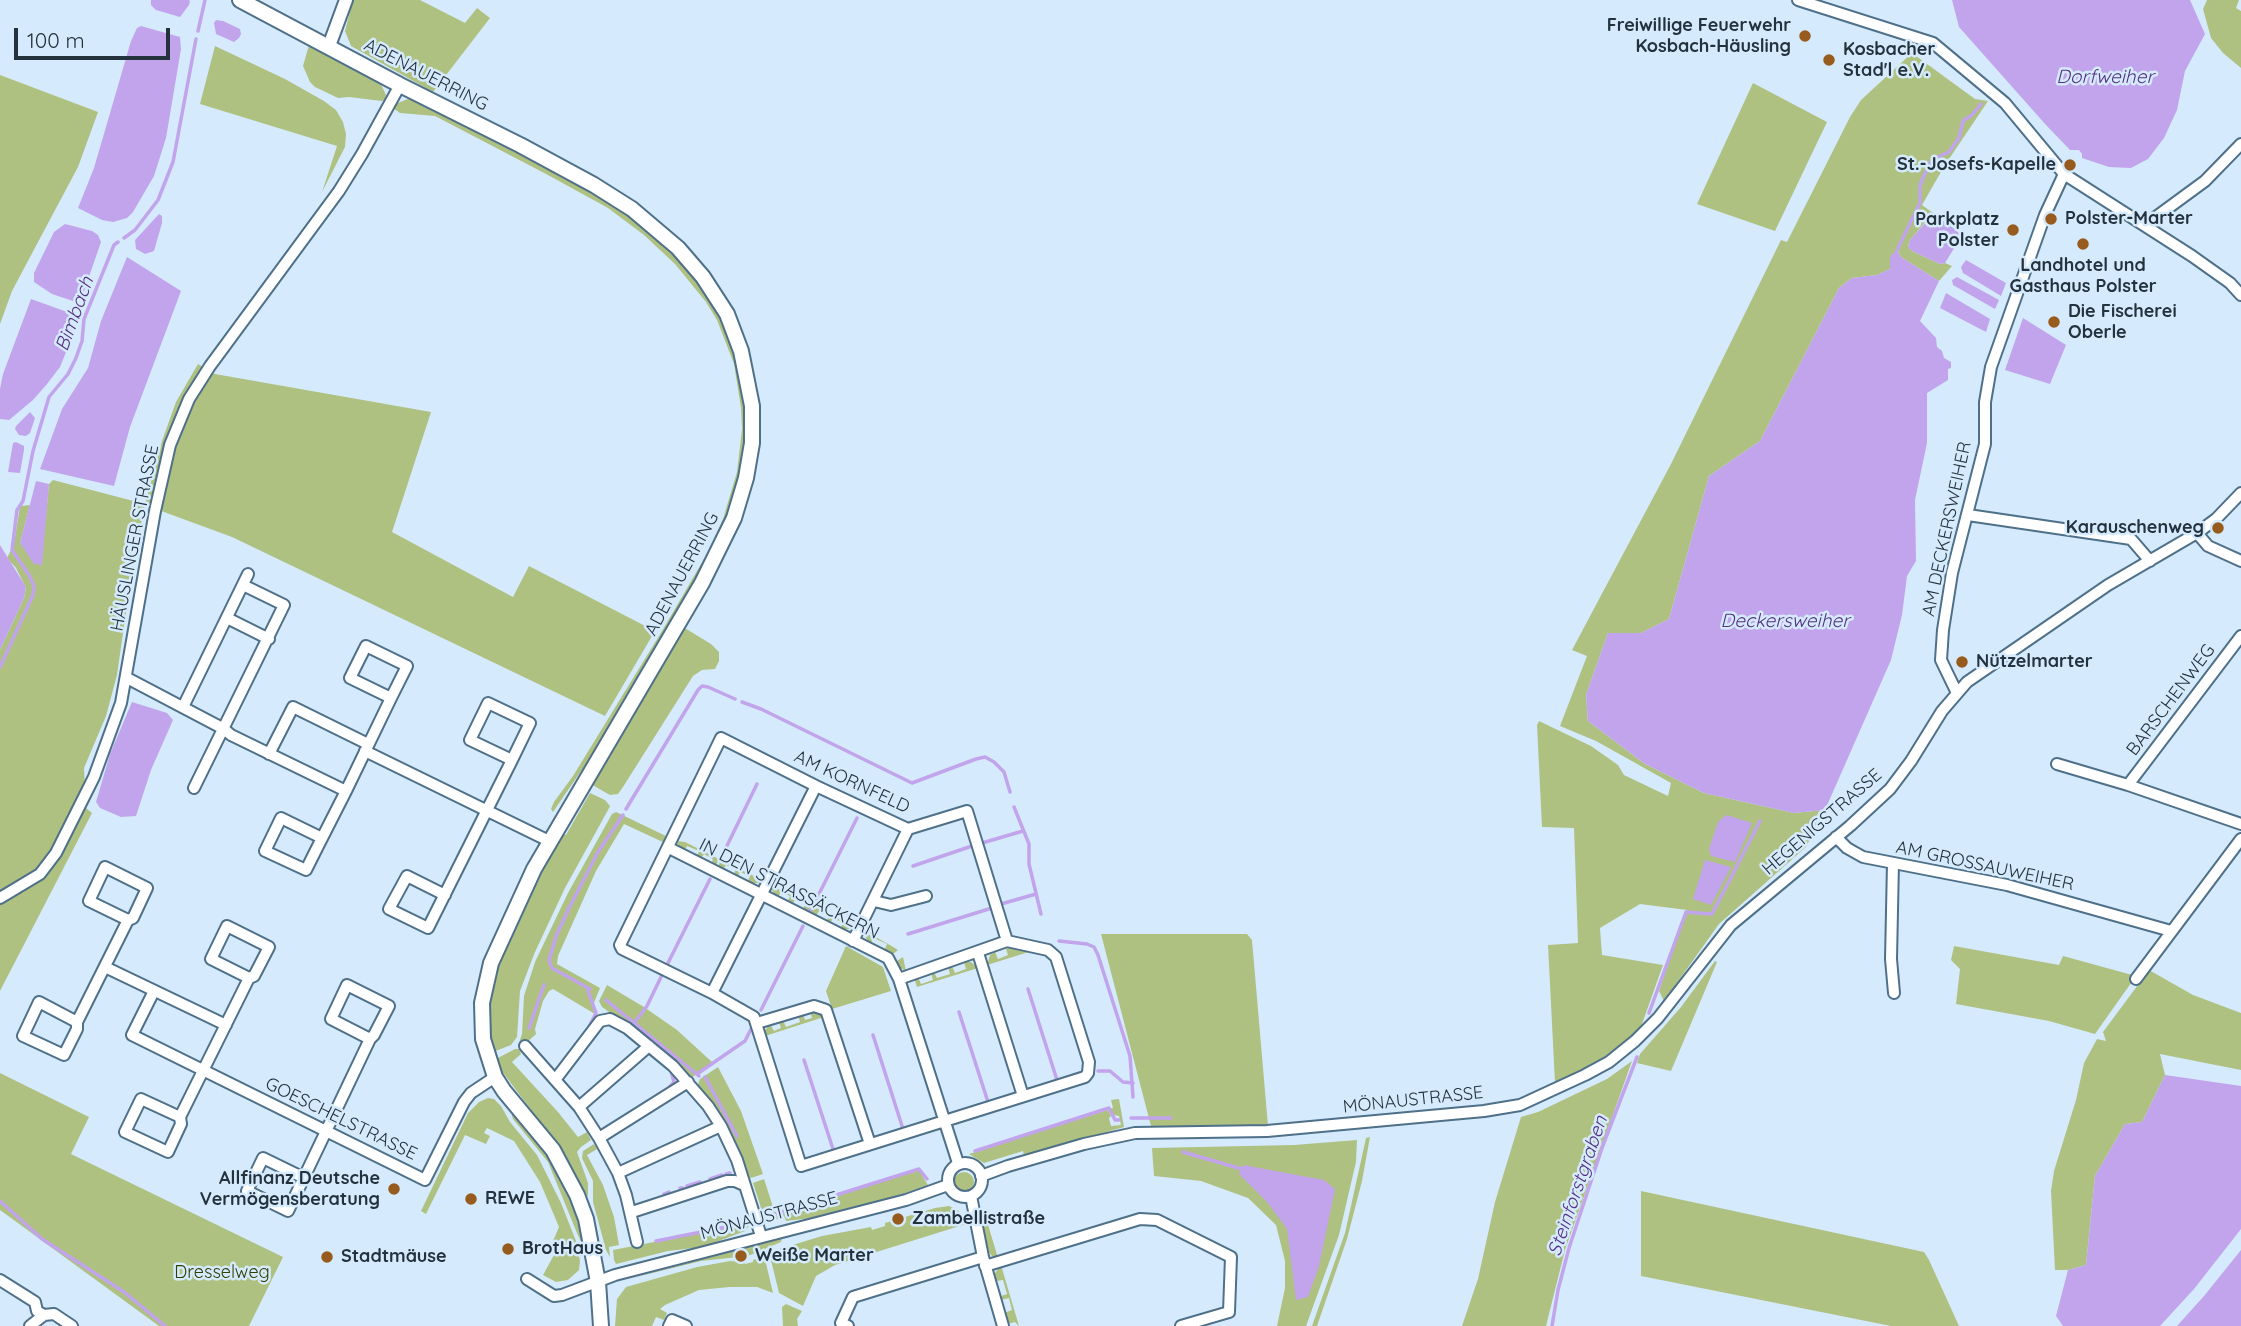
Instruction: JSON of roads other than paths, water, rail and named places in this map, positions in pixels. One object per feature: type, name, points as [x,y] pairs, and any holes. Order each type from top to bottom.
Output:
[{"type":"main road","name":"ADENAUERRING","points":[[240,0],[581,178],[651,223],[692,263],[715,294],[734,330],[746,370],[752,406],[752,443],[747,478],[727,536],[549,841],[502,935],[485,984],[482,1003],[483,1039],[495,1077],[542,1135],[568,1177],[586,1219],[598,1282],[601,1326]]},
{"type":"street","points":[[329,46],[346,0]]},
{"type":"street","points":[[1798,0],[1933,43],[2005,103],[2064,174],[2202,263],[2241,295]]},
{"type":"street","name":"HÄUSLINGER STRASSE","points":[[0,898],[40,874],[57,853],[94,777],[121,703],[143,566],[155,510],[170,445],[189,399],[210,366],[339,191],[400,85]]},
{"type":"street","points":[[2145,225],[2205,181],[2241,144]]},
{"type":"street","name":"AM DECKERSWEIHER","points":[[1957,692],[1941,660],[1943,630],[1952,573],[1985,444],[1985,402],[1991,367],[2045,215],[2064,174]]},
{"type":"street","name":"HEGENIGSTRASSE","points":[[1635,1041],[1658,1018],[1731,925],[1878,800],[1901,775],[1957,692],[1976,675],[2048,625],[2197,533],[2216,519],[2241,492]]},
{"type":"street","points":[[1968,514],[2131,539],[2150,561]]},
{"type":"street","points":[[2197,533],[2208,546],[2241,561]]},
{"type":"street","points":[[183,707],[248,574]]},
{"type":"street","points":[[194,788],[284,605],[243,586]]},
{"type":"street","points":[[227,618],[268,639]]},
{"type":"street","name":"BARSCHENWEG","points":[[2128,785],[2241,636]]},
{"type":"street","points":[[322,838],[281,818],[265,851],[306,870],[346,791],[407,666],[366,646],[350,678],[391,698]]},
{"type":"street","points":[[127,678],[231,735],[346,791]]},
{"type":"street","points":[[445,895],[407,876],[389,909],[429,928],[445,895],[512,760],[530,723],[488,703],[470,740],[512,760]]},
{"type":"street","points":[[269,754],[293,706],[367,748],[549,841]]},
{"type":"street","name":"AM KORNFELD","points":[[668,848],[722,738],[908,829],[967,811],[1007,941]]},
{"type":"street","points":[[2057,764],[2241,824]]},
{"type":"street","points":[[712,993],[816,786]]},
{"type":"street","points":[[853,941],[908,829]]},
{"type":"street","name":"AM GROSSAUWEIHER","points":[[1836,837],[1857,854],[2007,885],[2171,931]]},
{"type":"street","points":[[2136,979],[2241,839]]},
{"type":"street","points":[[668,848],[620,945],[622,949],[749,1013],[757,1023],[801,1166],[946,1122],[1084,1077],[1088,1073],[1090,1062],[1053,953],[1007,941],[899,979]]},
{"type":"street","name":"IN DEN STRASSÄCKERN","points":[[668,848],[888,958],[899,979],[958,1163]]},
{"type":"street","points":[[1893,863],[1891,959],[1894,993]]},
{"type":"street","points":[[77,1021],[39,1002],[23,1036],[64,1055],[77,1029],[77,1021],[128,920],[133,918],[147,888],[105,867],[89,901],[128,920]]},
{"type":"street","points":[[874,901],[891,905],[926,897]]},
{"type":"street","points":[[180,1117],[142,1099],[125,1132],[168,1152],[181,1124],[180,1117],[248,978],[254,976],[269,947],[227,926],[211,959],[248,978]]},
{"type":"street","points":[[978,953],[1023,1096]]},
{"type":"street","points":[[105,967],[226,1025]]},
{"type":"street","points":[[302,1177],[263,1158],[247,1191],[288,1210],[370,1039],[389,1006],[347,985],[331,1019],[370,1039]]},
{"type":"street","name":"GOESCHELSTRASSE","points":[[155,991],[132,1035],[425,1180],[464,1102],[471,1093],[495,1077]]},
{"type":"street","points":[[757,1023],[814,1006],[826,1010],[870,1144]]},
{"type":"street","points":[[555,1080],[600,1021],[615,1021],[649,1046],[688,1082],[721,1126],[737,1160],[761,1236]]},
{"type":"street","name":"MÖNAUSTRASSE","points":[[981,1176],[1084,1144],[1135,1133],[1267,1131],[1484,1111],[1520,1105],[1585,1076],[1609,1062],[1635,1041]]},
{"type":"street","points":[[525,1046],[579,1107],[599,1138],[618,1173],[632,1212],[637,1242]]},
{"type":"street","points":[[579,1107],[649,1046]]},
{"type":"street","points":[[599,1138],[688,1082]]},
{"type":"street","points":[[618,1173],[721,1126]]},
{"type":"street","points":[[958,1163],[971,1165],[981,1176],[981,1186],[971,1196],[957,1196],[948,1185],[948,1174],[958,1163]]},
{"type":"street","points":[[632,1212],[727,1181],[744,1185]]},
{"type":"street","name":"MÖNAUSTRASSE","points":[[527,1279],[554,1296],[562,1295],[598,1282],[906,1199],[948,1185]]},
{"type":"street","points":[[971,1196],[984,1261],[1003,1326]]},
{"type":"street","points":[[848,1326],[841,1323],[853,1297],[1140,1219],[1157,1220],[1231,1257],[1228,1312],[1181,1326]]},
{"type":"street","points":[[0,1280],[35,1302],[37,1311],[44,1315]]},
{"type":"street","points":[[30,1326],[44,1315],[54,1314],[72,1326]]},
{"type":"street","points":[[670,1326],[672,1320],[686,1326]]},
{"type":"water","points":[[151,0],[190,1],[180,17],[156,10],[151,5]]},
{"type":"water","name":"Dorfweiher","points":[[1952,0],[2190,0],[2205,34],[2185,71],[2177,110],[2164,138],[2148,159],[2131,168],[2109,167],[2082,158],[2079,150],[2070,150],[2046,125],[1959,27]]},
{"type":"water","points":[[216,20],[240,29],[239,38],[234,42],[216,34]]},
{"type":"water","points":[[141,26],[180,37],[181,49],[166,138],[154,176],[133,212],[127,218],[113,222],[102,220],[78,208],[94,168],[131,41],[137,28]]},
{"type":"water","points":[[159,214],[162,216],[162,223],[154,251],[145,254],[136,249],[135,240]]},
{"type":"water","points":[[1937,218],[1959,233],[1958,242],[1945,263],[1940,264],[1908,247],[1910,240],[1926,222]]},
{"type":"water","points":[[65,224],[92,231],[98,235],[101,242],[82,297],[73,301],[52,294],[34,282],[34,273],[54,232]]},
{"type":"water","name":"Deckersweiher","points":[[1897,250],[1901,257],[1939,281],[1920,321],[1936,338],[1937,347],[1944,358],[1951,362],[1951,368],[1948,369],[1948,380],[1927,393],[1927,443],[1915,500],[1916,561],[1907,576],[1902,615],[1891,660],[1825,810],[1794,813],[1704,793],[1645,764],[1588,721],[1586,695],[1608,633],[1641,633],[1669,619],[1709,476],[1760,441],[1839,288],[1852,278],[1877,275],[1890,269],[1890,256]]},
{"type":"water","points":[[127,257],[181,291],[130,427],[114,486],[40,469],[62,409],[88,368],[101,321]]},
{"type":"water","points":[[1966,260],[2006,283],[2001,296],[1963,273],[1961,267]]},
{"type":"water","points":[[1957,277],[1999,300],[1995,309],[1953,285],[1952,280]]},
{"type":"water","points":[[1946,293],[1990,319],[1986,332],[1940,308]]},
{"type":"water","points":[[31,299],[70,313],[73,335],[60,367],[47,384],[9,420],[0,419],[3,374]]},
{"type":"water","points":[[2023,318],[2066,345],[2050,384],[2005,370]]},
{"type":"water","points":[[30,412],[35,418],[30,433],[26,436],[19,435],[16,426]]},
{"type":"water","points":[[13,443],[24,446],[20,473],[8,472]]},
{"type":"water","points":[[36,481],[49,484],[42,565],[34,564],[20,543]]},
{"type":"water","points":[[0,545],[26,587],[24,598],[0,650]]},
{"type":"water","points":[[132,702],[167,713],[173,720],[151,770],[136,816],[121,817],[100,808],[96,802],[110,754]]},
{"type":"water","points":[[1726,815],[1752,823],[1735,862],[1711,856],[1709,849],[1718,822]]},
{"type":"water","points":[[1705,860],[1731,867],[1711,905],[1693,899]]},
{"type":"water","points":[[2165,1075],[2241,1086],[2241,1229],[2194,1289],[2160,1326],[2063,1326],[2056,1316],[2068,1270],[2086,1265],[2095,1176],[2125,1124],[2142,1122]]},
{"type":"water","points":[[1243,1165],[1324,1180],[1335,1189],[1319,1266],[1308,1297],[1296,1300],[1287,1229],[1268,1203],[1239,1174]]},
{"type":"water","points":[[2241,1250],[2241,1326],[2177,1326],[2204,1296]]},
{"type":"waterway","name":"Bimbach","points":[[198,31],[205,0]]},
{"type":"waterway","name":"Bimbach","points":[[124,238],[135,230],[158,200],[173,162],[196,39]]},
{"type":"waterway","name":"Steinforstgraben","points":[[1897,250],[1920,203],[1920,185],[1929,164],[1933,159],[1949,152],[1959,138],[1963,121],[1981,104]]},
{"type":"waterway","name":"Bimbach","points":[[0,667],[33,595],[34,586],[29,575],[12,550],[17,510],[23,501],[33,451],[49,397],[68,374],[76,358],[82,341],[84,319],[114,245],[118,242]]},
{"type":"waterway","points":[[626,809],[698,690],[702,686],[708,687],[735,699]]},
{"type":"waterway","points":[[742,702],[912,783],[985,757],[1004,772],[1010,792]]},
{"type":"waterway","points":[[722,856],[757,784]]},
{"type":"waterway","points":[[1014,807],[1029,844],[1029,864],[1041,914]]},
{"type":"waterway","points":[[590,989],[552,968],[549,960],[556,936],[570,906],[598,852],[623,815]]},
{"type":"waterway","points":[[815,902],[857,818]]},
{"type":"waterway","name":"Steinforstgraben","points":[[1649,1013],[1686,912],[1712,914],[1760,821]]},
{"type":"waterway","points":[[982,843],[1023,831]]},
{"type":"waterway","points":[[913,866],[972,846]]},
{"type":"waterway","points":[[668,963],[710,879]]},
{"type":"waterway","points":[[1001,904],[1036,894]]},
{"type":"waterway","points":[[808,914],[813,906]]},
{"type":"waterway","points":[[908,934],[992,908]]},
{"type":"waterway","points":[[761,1010],[803,926]]},
{"type":"waterway","points":[[1059,941],[1087,944],[1094,947],[1098,955],[1130,1056],[1133,1097]]},
{"type":"waterway","points":[[634,1023],[647,1006],[662,975]]},
{"type":"waterway","points":[[529,1028],[544,985]]},
{"type":"waterway","points":[[587,988],[596,1013],[590,1025]]},
{"type":"waterway","points":[[1028,989],[1057,1080]]},
{"type":"waterway","points":[[606,1000],[699,1076]]},
{"type":"waterway","points":[[959,1012],[988,1102]]},
{"type":"waterway","points":[[697,1074],[745,1041],[751,1029]]},
{"type":"waterway","points":[[873,1035],[903,1129]]},
{"type":"waterway","name":"Steinforstgraben","points":[[1552,1326],[1569,1248],[1602,1148],[1637,1057]]},
{"type":"waterway","points":[[804,1060],[834,1152],[837,1151]]},
{"type":"waterway","points":[[668,1089],[674,1082],[671,1071]]},
{"type":"waterway","points":[[1098,1071],[1110,1071],[1123,1082],[1133,1083]]},
{"type":"waterway","points":[[1059,1080],[1080,1073]]},
{"type":"waterway","points":[[705,1077],[737,1136]]},
{"type":"waterway","points":[[975,1151],[1109,1108],[1115,1120],[1119,1120]]},
{"type":"waterway","points":[[1131,1118],[1171,1118]]},
{"type":"waterway","points":[[1183,1152],[1242,1169]]},
{"type":"waterway","points":[[766,1217],[919,1169],[927,1179]]},
{"type":"waterway","points":[[726,1174],[730,1173]]},
{"type":"waterway","points":[[710,1179],[722,1175]]},
{"type":"waterway","points":[[687,1186],[700,1182]]},
{"type":"waterway","points":[[664,1194],[669,1192]]},
{"type":"waterway","points":[[0,1201],[42,1239],[124,1292],[165,1326]]},
{"type":"waterway","points":[[656,1241],[751,1222]]},
{"type":"place","name":"Freiwillige Feuerwehr Kosbach-Häusling","points":[[1805,36]]},
{"type":"place","name":"Kosbacher Stad'l e.V.","points":[[1829,60]]},
{"type":"place","name":"St.-Josefs-Kapelle","points":[[2070,165]]},
{"type":"place","name":"Polster-Marter","points":[[2051,219]]},
{"type":"place","name":"Parkplatz Polster","points":[[2013,230]]},
{"type":"place","name":"Landhotel und Gasthaus Polster","points":[[2083,244]]},
{"type":"place","name":"Die Fischerei Oberle","points":[[2054,322]]},
{"type":"place","name":"Karauschenweg","points":[[2218,528]]},
{"type":"place","name":"Nützelmarter","points":[[1962,662]]},
{"type":"place","name":"Allfinanz Deutsche Vermögensberatung","points":[[394,1189]]},
{"type":"place","name":"REWE","points":[[471,1199]]},
{"type":"place","name":"Zambellistraße","points":[[898,1219]]},
{"type":"place","name":"BrotHaus","points":[[508,1249]]},
{"type":"place","name":"Weiße Marter","points":[[741,1256]]},
{"type":"place","name":"Stadtmäuse","points":[[327,1257]]},
{"type":"park label","name":"Dresselweg","points":[[222,1273]]}]
